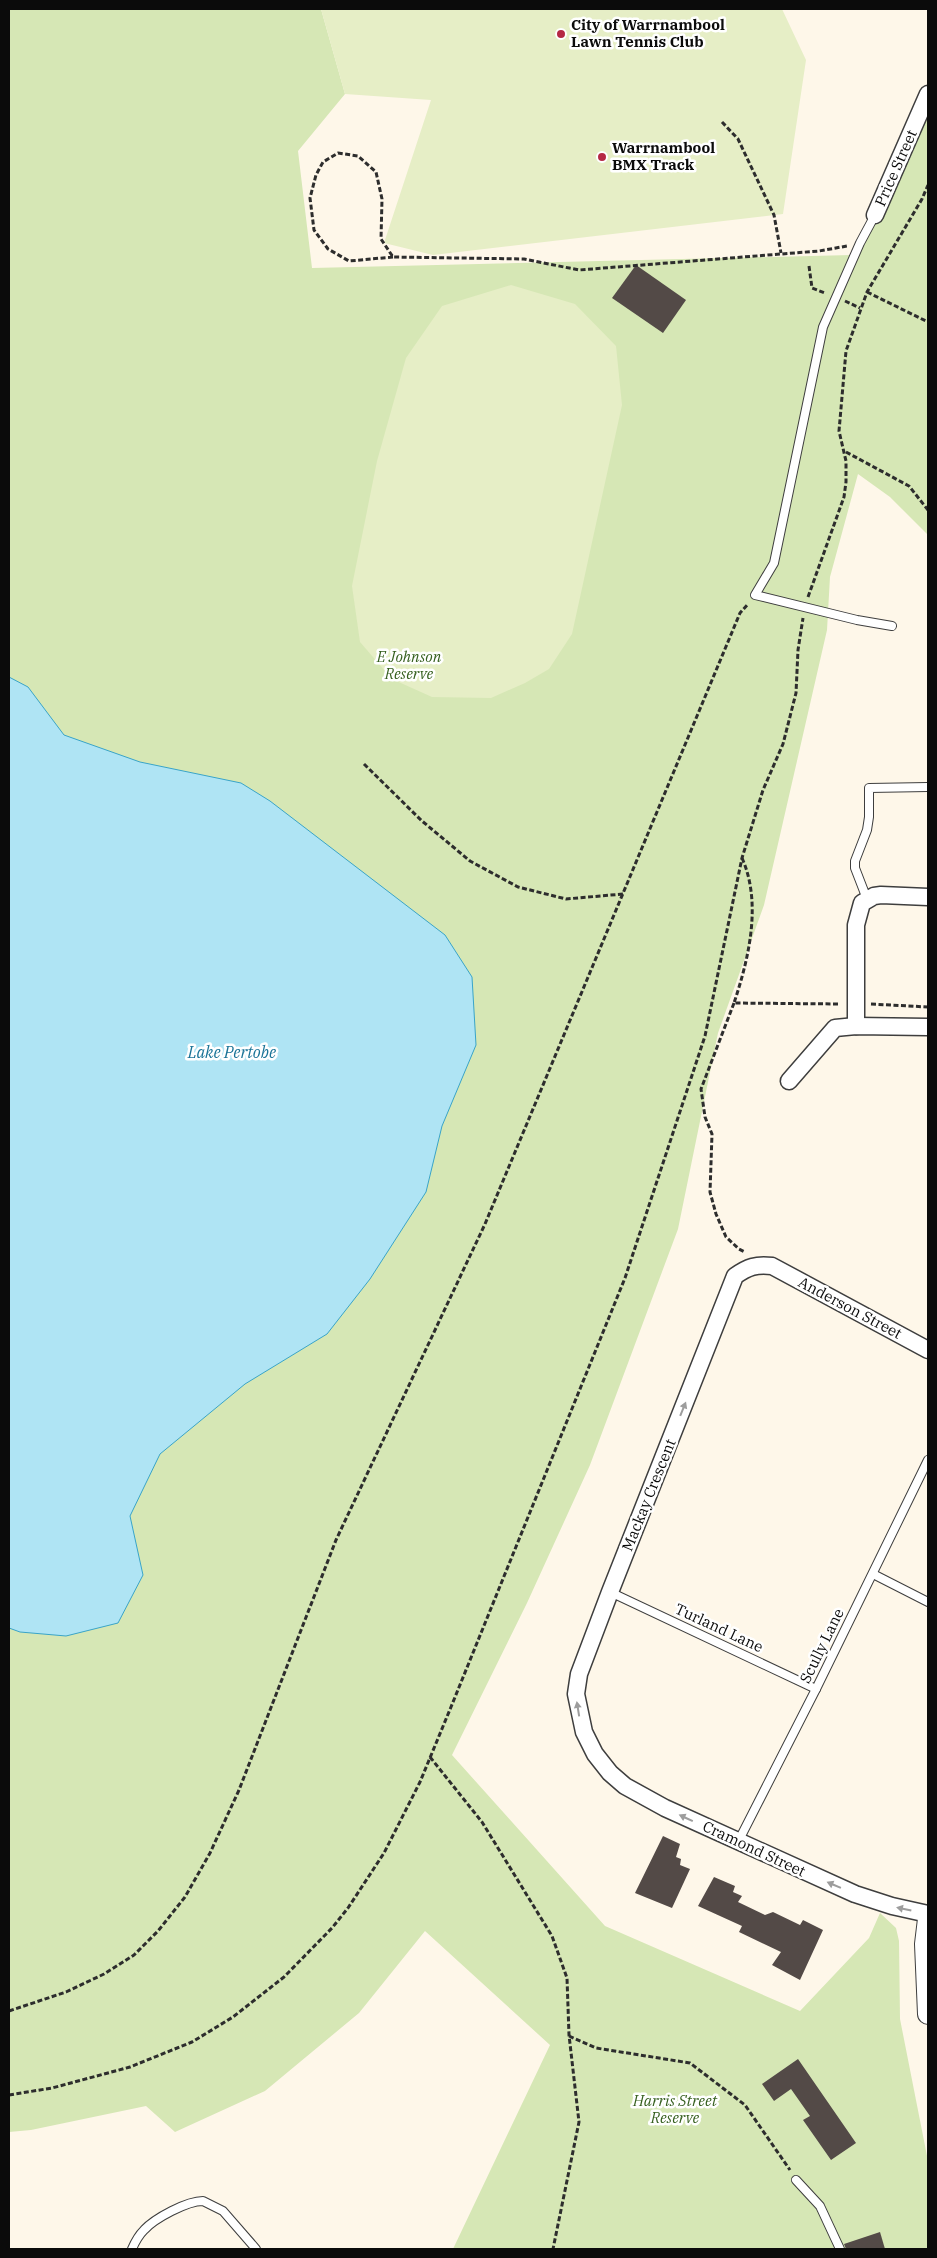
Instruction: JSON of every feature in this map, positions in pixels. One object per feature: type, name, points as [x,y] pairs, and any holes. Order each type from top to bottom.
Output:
[{"type":"street","name":"Price Street","points":[[875,215],[928,94]]},
{"type":"street","points":[[856,1026],[857,917],[862,903],[867,899],[881,895],[928,896]]},
{"type":"street","points":[[789,1081],[835,1028],[856,1026],[928,1027]]},
{"type":"street","name":"Anderson Street","points":[[766,1266],[928,1350]]},
{"type":"street","name":"Mackay Crescent","points":[[595,1754],[584,1732],[576,1694],[579,1674],[735,1276],[748,1267],[766,1266]]},
{"type":"street","name":"Cramond Street","points":[[595,1754],[610,1773],[625,1786],[665,1808],[855,1894],[892,1906],[928,1914]]},
{"type":"street","points":[[928,1919],[925,1944],[928,2014]]},
{"type":"lane","points":[[875,215],[860,243],[823,327],[774,563],[755,595],[857,620],[892,626]]},
{"type":"lane","points":[[867,899],[855,868],[858,852],[870,817],[869,788],[928,787]]},
{"type":"lane","name":"Scully Lane","points":[[738,1842],[816,1689],[928,1460]]},
{"type":"lane","points":[[873,1574],[928,1602]]},
{"type":"lane","name":"Turland Lane","points":[[610,1592],[816,1689]]},
{"type":"lane","points":[[796,2180],[820,2206],[840,2249]]},
{"type":"lane","points":[[132,2249],[138,2238],[153,2223],[183,2206],[203,2201],[223,2211],[256,2249]]},
{"type":"path","points":[[722,122],[738,139],[774,215],[781,253]]},
{"type":"path","points":[[393,257],[381,239],[382,199],[376,172],[358,156],[338,153],[323,162],[316,175],[310,198],[314,230],[328,249],[349,261],[393,257],[524,259],[579,270],[820,251],[860,243]]},
{"type":"path","points":[[818,566],[844,497],[846,482],[845,452],[839,431],[846,351],[867,292],[922,199],[928,185]]},
{"type":"path","points":[[867,292],[928,322]]},
{"type":"path","points":[[845,452],[909,486],[928,510]]},
{"type":"path","points":[[9,2011],[66,1992],[104,1974],[134,1955],[158,1931],[185,1897],[210,1853],[239,1790],[336,1540],[485,1224],[740,613]]},
{"type":"path","points":[[9,2095],[91,2078],[155,2058],[192,2042],[233,2017],[258,1999],[300,1962],[348,1908],[384,1852],[430,1756],[625,1278],[705,1036],[742,858],[763,790],[783,744],[796,693],[797,661]]},
{"type":"path","points":[[364,764],[422,822],[470,861],[518,887],[566,899],[623,894]]},
{"type":"path","points":[[742,858],[749,874],[752,921],[742,978],[701,1089],[705,1117],[712,1134],[710,1192],[716,1214],[726,1237],[739,1249],[756,1256],[766,1266]]},
{"type":"path","points":[[734,1003],[856,1004],[928,1007]]},
{"type":"path","points":[[430,1756],[482,1822],[552,1936],[567,1978],[569,2035],[579,2122],[554,2249]]},
{"type":"path","points":[[569,2035],[596,2048],[690,2063],[745,2104],[796,2180]]},
{"type":"green space","name":"E Johnson Reserve","points":[[9,9],[321,9],[345,94],[298,151],[312,268],[851,255],[860,243],[928,94],[928,535],[890,497],[858,474],[830,577],[827,630],[764,905],[718,1033],[678,1229],[590,1465],[527,1603],[452,1755],[605,1926],[800,2011],[869,1938],[880,1913],[896,1928],[899,1941],[900,2019],[928,2161],[928,2249],[453,2249],[550,2045],[425,1931],[359,2013],[265,2091],[175,2132],[146,2106],[31,2130],[9,2132]]},
{"type":"green space","name":"Warrnambool BMX Track","points":[[321,9],[782,9],[806,60],[783,214],[433,255],[384,243],[431,100],[345,94]]},
{"type":"green space","points":[[511,285],[575,304],[616,346],[622,405],[572,634],[549,669],[525,683],[491,698],[432,697],[392,679],[360,642],[352,586],[377,461],[406,358],[442,306]]},
{"type":"water","name":"Lake Pertobe","points":[[9,677],[28,687],[64,735],[140,762],[241,783],[270,801],[445,935],[472,977],[476,1045],[442,1126],[426,1192],[370,1279],[327,1334],[245,1384],[160,1454],[130,1516],[143,1575],[118,1623],[66,1636],[20,1632],[9,1628]]},
{"type":"building","points":[[636,265],[686,300],[663,333],[612,298]]},
{"type":"building","points":[[663,1836],[680,1844],[676,1857],[681,1859],[680,1865],[690,1869],[672,1908],[635,1893]]},
{"type":"building","points":[[714,1877],[735,1886],[733,1892],[742,1896],[738,1902],[765,1915],[773,1912],[800,1925],[803,1920],[823,1930],[800,1980],[772,1965],[781,1952],[739,1932],[742,1926],[698,1906]]},
{"type":"building","points":[[798,2059],[856,2143],[831,2160],[803,2120],[810,2116],[791,2089],[774,2101],[762,2084]]},
{"type":"building","points":[[880,2232],[885,2249],[846,2249],[844,2244]]},
{"type":"place","name":"City of Warrnambool Lawn Tennis Club","points":[[561,34]]},
{"type":"place","name":"Warrnambool BMX Track","points":[[602,157]]},
{"type":"park label","name":"Harris Street Reserve","points":[[675,2110]]}]
